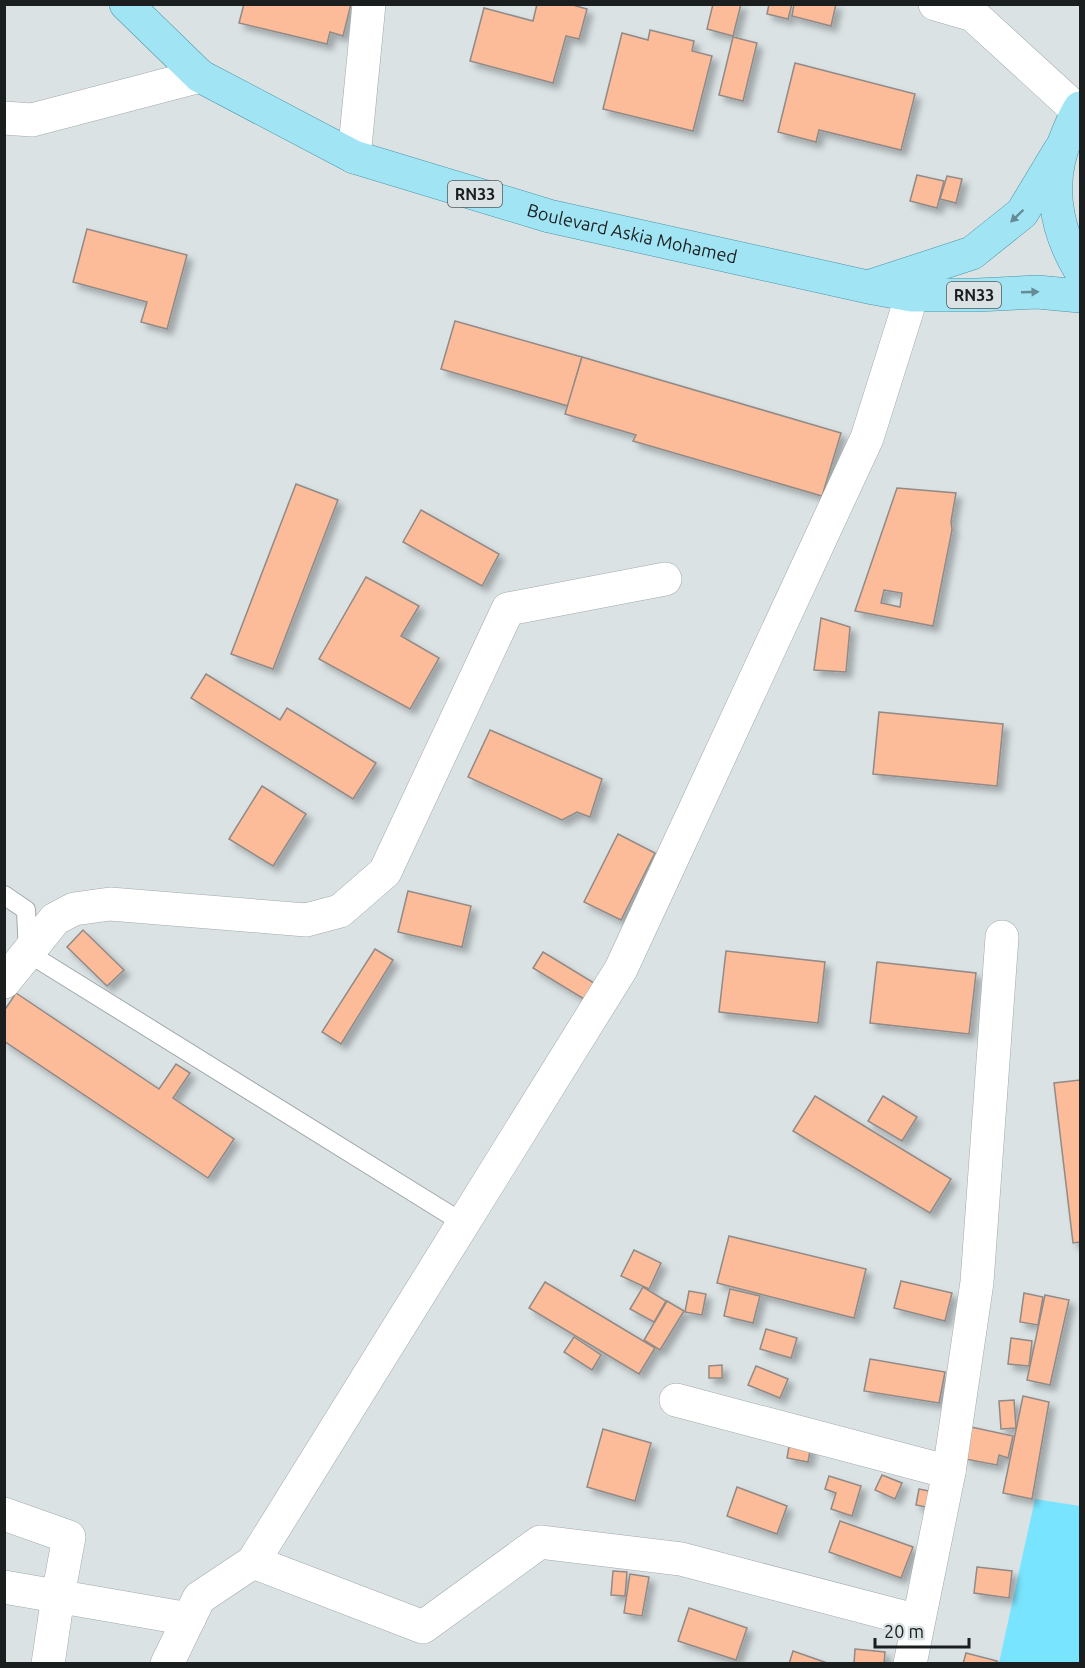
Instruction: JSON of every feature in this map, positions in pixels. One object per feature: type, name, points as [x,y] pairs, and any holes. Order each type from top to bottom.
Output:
[{"type":"main road","name":"Boulevard Askia Mohamed","points":[[126,4],[200,76],[354,157],[549,216],[867,287]]},
{"type":"main road","points":[[867,287],[972,253],[1022,213],[1060,150],[1079,109]]},
{"type":"main road","points":[[1060,150],[1056,202],[1062,232],[1080,270]]},
{"type":"main road","name":"RN33","points":[[867,287],[912,295],[1037,292],[1080,296]]},
{"type":"street","points":[[354,157],[369,4]]},
{"type":"street","points":[[935,4],[973,10],[1079,109]]},
{"type":"street","points":[[4,118],[32,120],[200,76]]},
{"type":"street","points":[[167,1664],[199,1598],[253,1562],[621,969],[867,438],[912,295]]},
{"type":"street","points":[[4,982],[55,920],[74,909],[110,904],[306,920],[340,911],[385,872],[508,609],[665,579]]},
{"type":"street","points":[[910,1664],[949,1472],[977,1282],[1002,937]]},
{"type":"street","points":[[676,1400],[949,1472]]},
{"type":"street","points":[[4,1514],[69,1538],[48,1664]]},
{"type":"street","points":[[253,1562],[423,1627],[540,1542],[681,1559],[918,1620]]},
{"type":"street","points":[[4,1587],[189,1619]]},
{"type":"lane","points":[[4,895],[26,910],[28,953],[463,1224]]},
{"type":"shaded area","points":[[1035,1499],[1080,1506],[1080,1663],[999,1663]]},
{"type":"building","points":[[244,4],[351,4],[343,36],[330,32],[327,44],[239,23]]},
{"type":"building","points":[[537,4],[569,4],[587,9],[579,39],[566,36],[553,83],[470,61],[484,8],[533,21]]},
{"type":"building","points":[[713,4],[741,4],[733,36],[707,29]]},
{"type":"building","points":[[769,4],[792,4],[788,19],[767,14]]},
{"type":"building","points":[[794,4],[836,4],[831,26],[792,16]]},
{"type":"building","points":[[650,30],[694,41],[692,51],[712,56],[693,131],[603,109],[622,33],[648,40]]},
{"type":"building","points":[[733,37],[757,43],[743,101],[719,95]]},
{"type":"building","points":[[795,63],[915,94],[901,150],[819,130],[816,142],[778,132]]},
{"type":"building","points":[[917,175],[944,181],[937,208],[910,201]]},
{"type":"building","points":[[947,176],[962,179],[956,203],[940,199]]},
{"type":"building","points":[[87,229],[187,255],[167,329],[141,322],[147,302],[73,282]]},
{"type":"building","points":[[455,321],[582,357],[568,406],[441,369]]},
{"type":"building","points":[[582,357],[841,433],[822,496],[633,441],[636,435],[565,414]]},
{"type":"building","points":[[296,484],[338,500],[273,669],[231,654]]},
{"type":"building","points":[[897,488],[956,493],[951,521],[952,530],[933,626],[855,611]],"holes":[[[884,590],[902,593],[900,607],[881,603]]]},
{"type":"building","points":[[421,510],[499,554],[482,586],[403,542]]},
{"type":"building","points":[[366,577],[419,606],[401,636],[439,658],[410,709],[319,659]]},
{"type":"building","points":[[821,618],[850,627],[846,672],[814,670]]},
{"type":"building","points":[[206,674],[280,720],[287,708],[376,763],[353,799],[191,698]]},
{"type":"building","points":[[879,712],[1003,724],[997,786],[873,774]]},
{"type":"building","points":[[490,730],[602,779],[590,817],[577,812],[562,820],[468,777]]},
{"type":"building","points":[[262,786],[306,814],[273,866],[229,839]]},
{"type":"building","points":[[618,834],[655,853],[621,920],[584,902]]},
{"type":"building","points":[[408,891],[471,906],[462,947],[398,932]]},
{"type":"building","points":[[83,930],[124,970],[107,986],[67,947]]},
{"type":"building","points":[[375,949],[393,960],[341,1044],[322,1032]]},
{"type":"building","points":[[726,951],[825,962],[818,1023],[719,1012]]},
{"type":"building","points":[[543,952],[594,983],[584,999],[533,968]]},
{"type":"building","points":[[877,962],[976,973],[969,1034],[870,1023]]},
{"type":"building","points":[[16,993],[159,1089],[176,1064],[190,1073],[173,1098],[234,1139],[208,1178],[4,1041],[4,1011]]},
{"type":"building","points":[[1080,1080],[1080,1242],[1073,1243],[1054,1083]]},
{"type":"building","points":[[815,1096],[951,1179],[930,1213],[793,1131]]},
{"type":"building","points":[[883,1096],[917,1117],[902,1141],[868,1121]]},
{"type":"building","points":[[729,1236],[866,1269],[854,1318],[717,1283]]},
{"type":"building","points":[[634,1250],[661,1263],[649,1289],[621,1276]]},
{"type":"building","points":[[901,1281],[952,1293],[945,1321],[894,1308]]},
{"type":"building","points":[[545,1282],[655,1348],[639,1374],[529,1308]]},
{"type":"building","points":[[643,1287],[666,1301],[654,1322],[630,1309]]},
{"type":"building","points":[[730,1289],[760,1296],[753,1323],[724,1316]]},
{"type":"building","points":[[689,1291],[706,1294],[702,1315],[685,1312]]},
{"type":"building","points":[[1024,1293],[1043,1297],[1038,1325],[1020,1322]]},
{"type":"building","points":[[1045,1295],[1069,1300],[1050,1385],[1027,1380]]},
{"type":"building","points":[[667,1301],[684,1311],[660,1350],[644,1340]]},
{"type":"building","points":[[766,1329],[797,1338],[791,1358],[760,1349]]},
{"type":"building","points":[[574,1337],[601,1355],[592,1370],[564,1352]]},
{"type":"building","points":[[1011,1338],[1032,1341],[1029,1366],[1008,1364]]},
{"type":"building","points":[[870,1359],[945,1372],[939,1403],[864,1391]]},
{"type":"building","points":[[722,1365],[722,1378],[709,1378],[709,1366]]},
{"type":"building","points":[[756,1366],[788,1379],[780,1398],[748,1385]]},
{"type":"building","points":[[1023,1396],[1049,1402],[1032,1499],[1003,1493]]},
{"type":"building","points":[[1014,1400],[1016,1428],[1001,1429],[999,1401]]},
{"type":"building","points":[[971,1427],[1013,1436],[1008,1458],[999,1455],[997,1465],[965,1459]]},
{"type":"building","points":[[603,1429],[651,1443],[635,1501],[587,1487]]},
{"type":"building","points":[[790,1441],[811,1445],[808,1462],[787,1458]]},
{"type":"building","points":[[882,1475],[902,1483],[895,1499],[875,1490]]},
{"type":"building","points":[[829,1476],[861,1486],[852,1516],[831,1509],[836,1493],[825,1489]]},
{"type":"building","points":[[737,1487],[787,1506],[777,1534],[727,1516]]},
{"type":"building","points":[[919,1489],[939,1493],[936,1509],[916,1505]]},
{"type":"building","points":[[840,1521],[913,1547],[901,1578],[829,1552]]},
{"type":"building","points":[[977,1567],[1012,1571],[1009,1598],[974,1593]]},
{"type":"building","points":[[613,1571],[627,1572],[625,1596],[611,1595]]},
{"type":"building","points":[[630,1574],[649,1577],[642,1616],[624,1613]]},
{"type":"building","points":[[689,1608],[747,1628],[736,1660],[678,1641]]},
{"type":"building","points":[[855,1649],[885,1652],[884,1664],[854,1664]]},
{"type":"building","points":[[793,1651],[830,1664],[789,1664]]},
{"type":"building","points":[[966,1653],[997,1661],[996,1664],[963,1664]]}]
